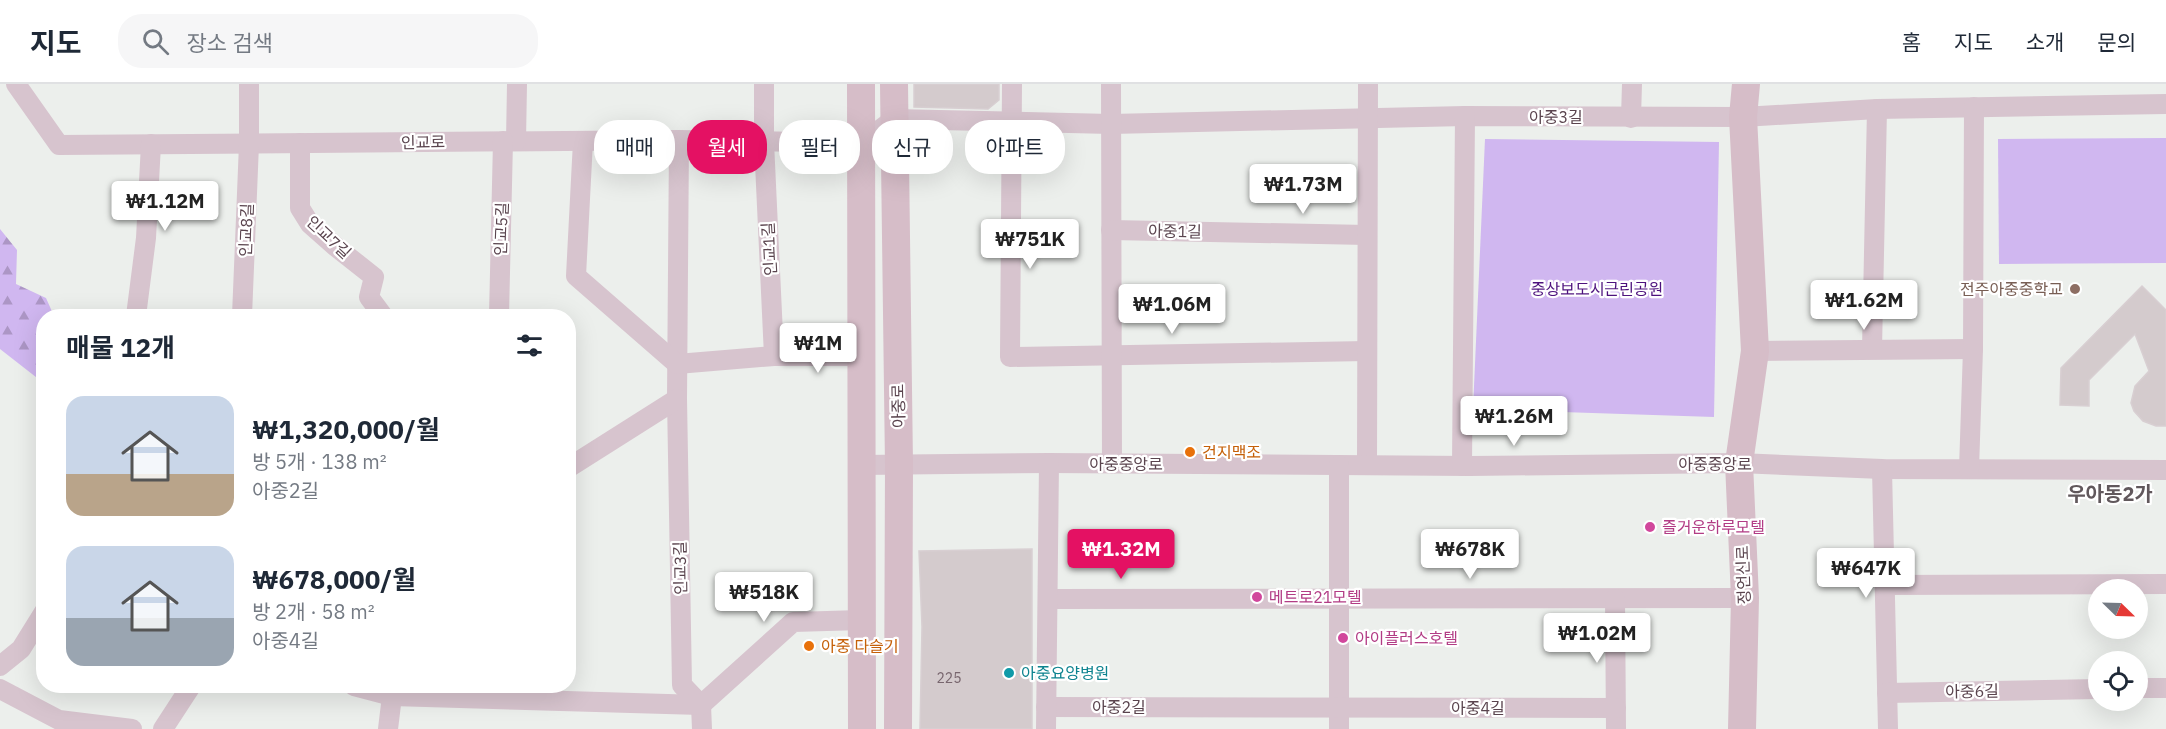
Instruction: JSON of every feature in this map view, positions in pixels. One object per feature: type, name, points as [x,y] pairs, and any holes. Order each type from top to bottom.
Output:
[{"type":"street","name":"인교로","points":[[16,84],[58,145],[687,140]]},
{"type":"street","name":"인교8길","points":[[242,309],[249,84]]},
{"type":"street","name":"인교5길","points":[[499,309],[510,141],[517,84]]},
{"type":"street","name":"인교1길","points":[[764,84],[764,120]]},
{"type":"street","points":[[861,84],[862,729]]},
{"type":"street","name":"아중로","points":[[894,84],[899,465],[898,729]]},
{"type":"street","points":[[1012,84],[1012,120]]},
{"type":"street","points":[[1111,84],[1112,464]]},
{"type":"street","points":[[1367,464],[1368,84]]},
{"type":"street","points":[[1631,118],[1632,84]]},
{"type":"street","name":"정언신로","points":[[1742,729],[1745,598],[1739,463],[1755,351],[1743,117],[1746,84]]},
{"type":"street","name":"아중3길","points":[[1111,124],[1465,116],[1743,117],[1877,109],[2166,104]]},
{"type":"street","points":[[1969,469],[1973,349],[1974,107]]},
{"type":"street","points":[[1872,349],[1877,109]]},
{"type":"street","points":[[1461,466],[1465,116]]},
{"type":"street","points":[[862,143],[894,119],[965,120]]},
{"type":"street","points":[[1065,123],[1111,124]]},
{"type":"street","name":"인교3길","points":[[678,140],[677,399],[682,685],[701,705]]},
{"type":"street","points":[[583,141],[576,276],[677,364],[774,356],[861,356]]},
{"type":"street","name":"인교로","points":[[767,142],[862,143]]},
{"type":"street","name":"인교7길","points":[[300,143],[300,208],[310,224],[336,248],[374,277],[369,297],[378,309]]},
{"type":"street","points":[[137,309],[146,238],[151,144]]},
{"type":"street","name":"인교1길","points":[[765,174],[774,356]]},
{"type":"street","points":[[1012,174],[1010,357],[1367,351]]},
{"type":"street","name":"아중1길","points":[[1111,230],[1367,235]]},
{"type":"street","points":[[1755,351],[1973,349]]},
{"type":"street","points":[[576,463],[677,399]]},
{"type":"street","points":[[1046,729],[1049,463]]},
{"type":"street","name":"아중중앙로","points":[[862,465],[1049,463],[1461,466],[1739,463],[1882,469],[2166,470]]},
{"type":"street","points":[[1339,465],[1339,729]]},
{"type":"street","points":[[1882,469],[1887,729]]},
{"type":"street","points":[[1885,585],[2166,584]]},
{"type":"street","points":[[1047,599],[1745,598]]},
{"type":"street","points":[[1616,599],[1616,729]]},
{"type":"street","points":[[381,693],[392,696],[492,693],[701,705],[793,622],[861,620]]},
{"type":"street","points":[[0,666],[21,649],[36,625]]},
{"type":"street","points":[[2148,688],[2166,687]]},
{"type":"street","points":[[0,688],[59,720],[132,729]]},
{"type":"street","name":"아중6길","points":[[1887,693],[2088,689]]},
{"type":"street","points":[[162,729],[186,693]]},
{"type":"street","points":[[388,729],[392,696]]},
{"type":"street","points":[[701,705],[702,729]]},
{"type":"street","name":"아중2길","points":[[1046,707],[1192,708]]},
{"type":"street","name":"아중4길","points":[[1192,708],[1616,708]]},
{"type":"green space","points":[[2166,138],[2166,263],[1999,264],[1998,139]]},
{"type":"green space","name":"중상보도시근린공원","points":[[1485,139],[1719,142],[1714,417],[1473,409]]},
{"type":"green space","points":[[0,229],[17,250],[16,284],[46,298],[51,309],[36,309],[36,377],[0,349]]},
{"type":"building","points":[[914,84],[999,84],[999,100],[988,109],[914,107]]},
{"type":"building","points":[[2142,286],[2166,310],[2166,426],[2156,426],[2143,421],[2134,411],[2131,403],[2135,386],[2149,371],[2135,334],[2089,380],[2089,406],[2060,405],[2061,368]]},
{"type":"building","name":"아중요양병원","points":[[1032,549],[1032,729],[920,729],[922,627],[919,551]]},
{"type":"place","name":"전주아중중학교","points":[[2075,289]]},
{"type":"place","name":"건지맥조","points":[[1190,452]]},
{"type":"place","name":"즐거운하루모텔","points":[[1650,527]]},
{"type":"place","name":"메트로21모텔","points":[[1257,597]]},
{"type":"place","name":"아이플러스호텔","points":[[1343,638]]},
{"type":"place","name":"아중 다슬기","points":[[809,646]]},
{"type":"place","name":"아중요양병원","points":[[1009,673]]},
{"type":"district","name":"우아동2가","points":[[2110,493]]}]
